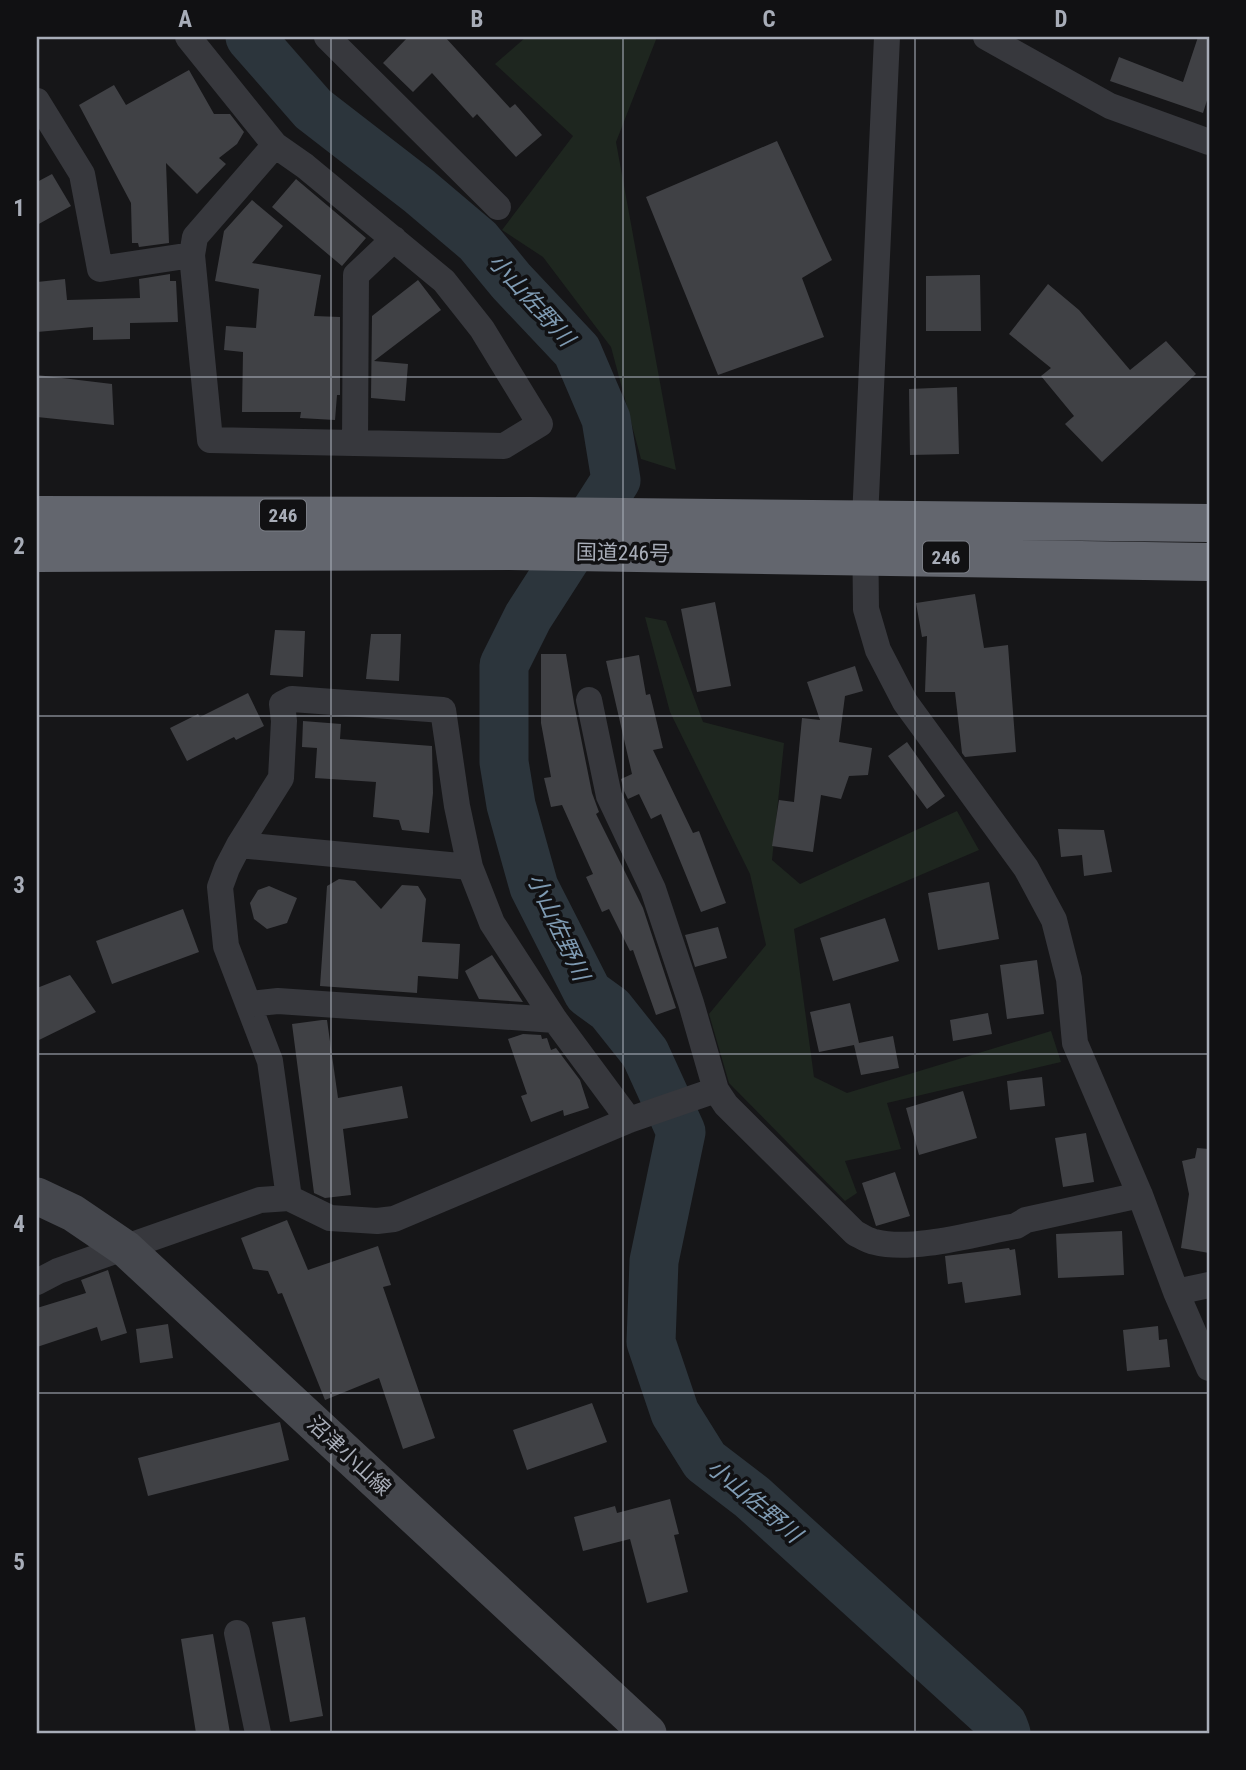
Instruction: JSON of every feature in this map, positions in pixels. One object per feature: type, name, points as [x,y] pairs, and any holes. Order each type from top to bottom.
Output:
[{"type":"highway","name":"国道246号","points":[[37,515],[530,516],[688,536]]},
{"type":"highway","name":"国道246号","points":[[37,552],[509,551],[688,536],[865,537],[1209,523]]},
{"type":"highway","name":"国道246号","points":[[865,537],[1209,562]]},
{"type":"main road","name":"沼津小山線","points":[[37,1196],[73,1213],[126,1249],[648,1733]]},
{"type":"street","points":[[188,37],[275,145],[305,166],[444,281],[482,329],[540,424],[504,446],[209,440],[192,255],[195,237],[275,145]]},
{"type":"street","points":[[327,37],[498,207]]},
{"type":"street","points":[[887,37],[865,537],[866,609],[878,650],[918,723],[1026,868],[1054,920],[1069,979],[1075,1043],[1140,1195],[1176,1292],[1209,1368]]},
{"type":"street","points":[[986,37],[1110,106],[1209,142]]},
{"type":"street","points":[[37,101],[82,174],[100,269],[192,255]]},
{"type":"street","points":[[355,443],[356,275],[394,239]]},
{"type":"street","points":[[289,1198],[270,1061],[226,946],[220,887],[239,845],[281,778],[284,721],[282,704],[292,699],[443,709],[457,806],[470,867],[492,923],[555,1020],[636,1118]]},
{"type":"street","points":[[589,700],[609,796],[653,889],[691,1003],[711,1093],[855,1233],[874,1242],[897,1244],[939,1241],[1140,1195]]},
{"type":"street","points":[[239,845],[470,867]]},
{"type":"street","points":[[250,1004],[278,1001],[555,1020]]},
{"type":"street","points":[[37,1282],[58,1271],[260,1200],[289,1198],[330,1218],[377,1221],[394,1219],[636,1118],[711,1093]]},
{"type":"street","points":[[1176,1292],[1209,1285]]},
{"type":"street","points":[[237,1633],[258,1733]]},
{"type":"shaded area","points":[[526,37],[657,37],[616,142],[676,470],[641,459],[611,347],[543,257],[502,230],[573,136],[495,64]]},
{"type":"shaded area","points":[[645,617],[666,621],[703,722],[784,743],[772,860],[800,884],[957,811],[979,850],[794,929],[814,1077],[847,1093],[1051,1031],[1061,1062],[887,1103],[901,1149],[845,1161],[857,1193],[845,1201],[729,1083],[709,1014],[766,945],[750,874],[670,712]]},
{"type":"building","points":[[408,37],[445,37],[510,108],[515,104],[542,135],[516,157],[477,114],[473,118],[432,73],[413,92],[383,63]]},
{"type":"building","points":[[1198,37],[1209,37],[1209,94],[1203,113],[1110,81],[1119,57],[1183,82]]},
{"type":"building","points":[[189,70],[214,114],[230,114],[244,132],[237,144],[219,158],[226,164],[197,194],[166,163],[169,243],[139,247],[138,243],[132,243],[131,203],[79,105],[114,85],[126,105]]},
{"type":"building","points":[[777,141],[832,260],[802,278],[824,337],[718,375],[646,197]]},
{"type":"building","points":[[52,174],[71,206],[37,225],[37,182]]},
{"type":"building","points":[[296,179],[366,238],[342,266],[272,207]]},
{"type":"building","points":[[252,200],[283,226],[252,263],[321,275],[314,316],[340,317],[340,395],[337,395],[335,420],[300,418],[301,412],[242,412],[243,352],[224,350],[226,326],[256,328],[259,289],[215,281],[224,231]]},
{"type":"building","points":[[170,274],[170,281],[176,281],[178,322],[130,323],[130,339],[93,340],[93,327],[37,332],[37,282],[65,279],[67,300],[140,298],[139,279]]},
{"type":"building","points":[[980,275],[981,331],[926,331],[926,276]]},
{"type":"building","points":[[418,280],[441,310],[374,361],[408,364],[405,401],[371,398],[372,316]]},
{"type":"building","points":[[1048,284],[1079,310],[1130,370],[1166,341],[1196,374],[1102,462],[1065,424],[1074,416],[1041,376],[1051,368],[1009,334]]},
{"type":"building","points":[[37,375],[112,384],[114,425],[37,417]]},
{"type":"building","points":[[957,387],[959,454],[910,455],[909,389]]},
{"type":"building","points":[[975,594],[984,648],[1008,645],[1016,752],[965,757],[962,753],[955,692],[925,692],[927,636],[922,637],[916,603]]},
{"type":"building","points":[[715,602],[731,686],[697,692],[681,609]]},
{"type":"building","points":[[275,630],[305,631],[303,677],[270,675]]},
{"type":"building","points":[[371,634],[401,634],[399,681],[366,679]]},
{"type":"building","points":[[541,654],[566,654],[592,793],[599,812],[596,814],[643,908],[676,1008],[656,1015],[633,950],[630,951],[609,909],[602,912],[586,877],[593,874],[562,805],[551,807],[544,778],[551,777],[541,723]]},
{"type":"building","points":[[639,655],[646,695],[650,694],[663,748],[653,750],[693,833],[699,831],[726,903],[701,912],[661,814],[651,819],[639,794],[628,799],[621,779],[632,774],[606,661]]},
{"type":"building","points":[[855,666],[863,691],[845,696],[839,742],[872,748],[868,775],[849,776],[841,799],[821,795],[813,852],[772,846],[779,800],[794,802],[802,718],[820,720],[807,682]]},
{"type":"building","points":[[248,693],[264,726],[236,740],[234,737],[187,761],[170,728],[198,714],[200,717]]},
{"type":"building","points":[[303,721],[341,724],[340,739],[432,746],[433,793],[429,833],[402,830],[399,820],[373,817],[376,782],[315,778],[317,748],[302,747]]},
{"type":"building","points":[[907,742],[945,796],[927,809],[888,756]]},
{"type":"building","points":[[1058,829],[1104,830],[1112,872],[1084,876],[1082,855],[1061,857]]},
{"type":"building","points":[[339,879],[355,881],[381,909],[402,885],[418,886],[426,899],[422,942],[460,944],[458,979],[418,976],[417,993],[320,986],[327,886]]},
{"type":"building","points":[[989,882],[999,939],[938,950],[928,893]]},
{"type":"building","points":[[269,886],[297,898],[287,923],[267,929],[254,919],[250,903],[258,890]]},
{"type":"building","points":[[183,909],[199,952],[112,984],[96,941]]},
{"type":"building","points":[[885,918],[899,961],[833,981],[820,938]]},
{"type":"building","points":[[718,927],[727,958],[695,967],[685,935]]},
{"type":"building","points":[[492,955],[523,1002],[479,999],[465,971]]},
{"type":"building","points":[[1037,960],[1044,1014],[1007,1019],[1000,965]]},
{"type":"building","points":[[70,975],[96,1012],[37,1041],[37,988]]},
{"type":"building","points":[[850,1003],[859,1043],[893,1036],[899,1068],[861,1075],[854,1045],[819,1052],[810,1012]]},
{"type":"building","points":[[988,1013],[992,1034],[953,1041],[950,1020]]},
{"type":"building","points":[[327,1020],[338,1098],[402,1086],[408,1118],[343,1129],[351,1195],[325,1198],[314,1193],[292,1024]]},
{"type":"building","points":[[523,1034],[541,1035],[542,1039],[547,1038],[551,1050],[556,1048],[580,1080],[589,1108],[564,1116],[563,1110],[531,1122],[521,1096],[527,1094],[508,1039]]},
{"type":"building","points":[[1042,1077],[1045,1106],[1010,1110],[1007,1081]]},
{"type":"building","points":[[963,1091],[977,1138],[919,1155],[906,1108]]},
{"type":"building","points":[[1086,1133],[1094,1182],[1063,1187],[1055,1138]]},
{"type":"building","points":[[1197,1148],[1209,1149],[1209,1253],[1181,1248],[1189,1194],[1182,1161],[1195,1158]]},
{"type":"building","points":[[895,1172],[910,1216],[876,1226],[862,1183]]},
{"type":"building","points":[[287,1220],[308,1270],[378,1246],[391,1285],[383,1287],[435,1438],[403,1449],[379,1378],[325,1400],[282,1293],[278,1294],[268,1271],[253,1269],[241,1238]]},
{"type":"building","points":[[1122,1231],[1124,1275],[1058,1278],[1056,1234]]},
{"type":"building","points":[[1015,1249],[1021,1295],[965,1303],[962,1282],[948,1284],[945,1256]]},
{"type":"building","points":[[108,1270],[127,1333],[101,1341],[97,1327],[37,1347],[37,1308],[86,1293],[81,1280]]},
{"type":"building","points":[[168,1324],[173,1358],[140,1363],[136,1329]]},
{"type":"building","points":[[1158,1326],[1159,1340],[1167,1339],[1170,1367],[1127,1371],[1123,1330]]},
{"type":"building","points":[[592,1403],[607,1442],[527,1470],[513,1430]]},
{"type":"building","points":[[280,1422],[289,1460],[148,1496],[138,1458]]},
{"type":"building","points":[[670,1499],[679,1534],[674,1535],[688,1592],[647,1603],[630,1539],[583,1551],[574,1517],[615,1506],[617,1513]]},
{"type":"building","points":[[305,1617],[323,1716],[290,1722],[272,1622]]},
{"type":"building","points":[[213,1634],[230,1733],[196,1733],[181,1639]]},
{"type":"waterway","name":"小山佐野川","points":[[250,37],[313,109],[419,191],[478,241],[511,281],[577,351],[606,419],[616,480],[528,617],[504,665],[504,762],[511,805],[534,887],[588,993],[610,1009],[645,1053],[681,1132],[654,1261],[651,1342],[675,1413],[705,1461],[752,1497],[1003,1725],[1006,1733]]}]
